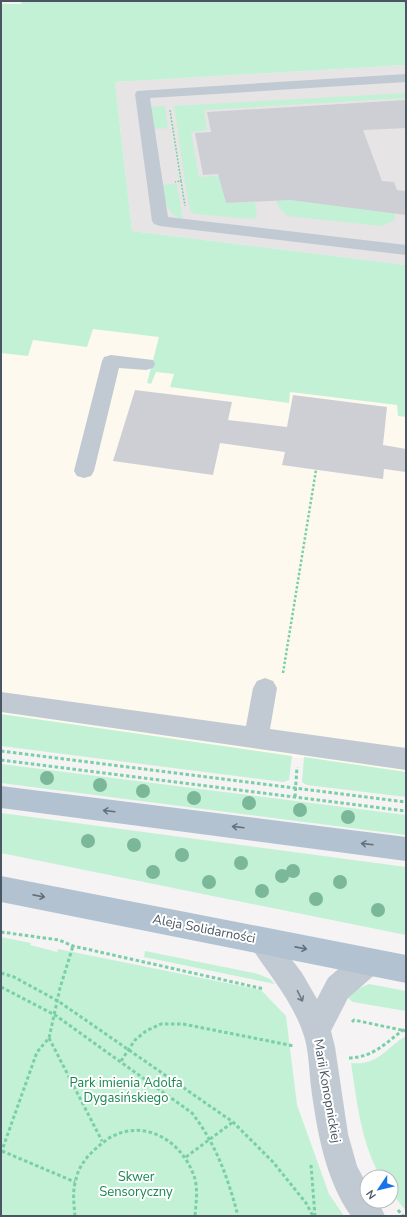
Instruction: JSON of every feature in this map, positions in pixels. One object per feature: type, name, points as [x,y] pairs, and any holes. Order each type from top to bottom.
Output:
[{"type":"main road","points":[[1,797],[406,849]]},
{"type":"main road","name":"Aleja Solidarności","points":[[1,889],[406,969]]},
{"type":"street","points":[[406,78],[142,94],[160,221],[406,250]]},
{"type":"street","points":[[84,471],[111,361],[146,364]]},
{"type":"street","points":[[256,739],[274,682]]},
{"type":"street","points":[[1,702],[406,759]]},
{"type":"street","name":"Marii Konopnickiej","points":[[262,941],[296,987],[306,1038],[322,1060],[330,1124],[341,1168],[360,1204],[370,1216]]},
{"type":"street","name":"Marii Konopnickiej","points":[[306,1038],[338,988],[368,962]]},
{"type":"path","points":[[274,682],[316,470]]},
{"type":"path","points":[[1,751],[406,802]]},
{"type":"path","points":[[1,760],[406,811]]},
{"type":"path","points":[[295,797],[297,772]]},
{"type":"path","points":[[1,932],[59,940],[73,946],[272,991]]},
{"type":"path","points":[[73,946],[60,988],[49,1038],[37,1052],[1,1152],[75,1182]]},
{"type":"path","points":[[1,973],[14,977],[58,1001],[233,1122],[272,1162],[306,1203],[313,1216]]},
{"type":"path","points":[[1,987],[55,1015],[192,1113],[204,1127],[219,1155],[238,1216]]},
{"type":"path","points":[[350,1024],[354,1020],[404,1031]]},
{"type":"path","points":[[121,1061],[135,1040],[146,1031],[161,1024],[183,1024],[306,1038]]},
{"type":"path","points":[[343,1056],[360,1058],[370,1055],[380,1050],[406,1028]]},
{"type":"path","points":[[49,1038],[102,1141]]},
{"type":"path","points":[[186,1157],[233,1122]]},
{"type":"path","points":[[75,1216],[73,1197],[75,1182],[87,1156],[102,1141],[120,1132],[141,1129],[160,1134],[178,1146],[190,1163],[197,1183],[198,1205],[195,1216]]},
{"type":"shaded area","points":[[406,65],[406,265],[132,231],[115,82]]},
{"type":"shaded area","points":[[1,267],[406,283],[406,772],[1,718]]},
{"type":"green space","points":[[22,1],[406,1],[406,65],[115,82],[132,231],[406,265],[406,417],[398,416],[397,405],[290,392],[289,403],[170,387],[174,374],[156,372],[151,384],[147,383],[159,337],[93,329],[87,347],[33,340],[28,356],[1,353],[1,4],[21,4]]},
{"type":"green space","points":[[406,93],[406,98],[204,110],[207,130],[191,132],[199,177],[219,176],[226,203],[255,202],[257,217],[252,219],[195,214],[191,212],[188,201],[174,106]]},
{"type":"green space","points":[[165,106],[168,128],[155,129],[151,107]]},
{"type":"green space","points":[[177,184],[184,219],[173,215],[166,202],[163,185]]},
{"type":"green space","points":[[276,200],[290,200],[395,213],[395,220],[381,226],[288,216],[279,208]]},
{"type":"green space","points":[[1,714],[292,756],[289,780],[283,782],[1,746]]},
{"type":"green space","points":[[304,757],[406,772],[406,797],[307,785],[302,782]]},
{"type":"green space","points":[[1,764],[406,815],[406,835],[1,783]]},
{"type":"green space","points":[[1,813],[406,867],[406,935],[1,853]]},
{"type":"green space","name":"Park imienia Adolfa Dygasińskiego","points":[[1,937],[31,943],[30,945],[57,952],[58,949],[261,990],[286,1016],[297,1105],[329,1194],[344,1216],[1,1216]]},
{"type":"green space","points":[[145,951],[258,974],[270,979],[275,984],[144,957]]},
{"type":"green space","points":[[369,984],[406,991],[406,1011],[353,1002],[348,998],[355,990]]},
{"type":"green space","points":[[406,1036],[406,1211],[399,1202],[399,1169],[377,1169],[369,1151],[361,1122],[351,1063],[368,1062],[375,1059]]},
{"type":"building","points":[[406,100],[406,128],[363,130],[382,181],[394,182],[397,190],[406,191],[406,215],[290,200],[226,203],[218,174],[203,175],[195,133],[211,132],[207,112]]},
{"type":"building","points":[[135,390],[232,402],[228,420],[287,427],[293,395],[387,407],[383,445],[406,449],[406,472],[384,469],[383,479],[282,465],[285,452],[220,443],[213,475],[113,461]]},
{"type":"park label","name":"Skwer Sensoryczny","points":[[136,1184]]}]
